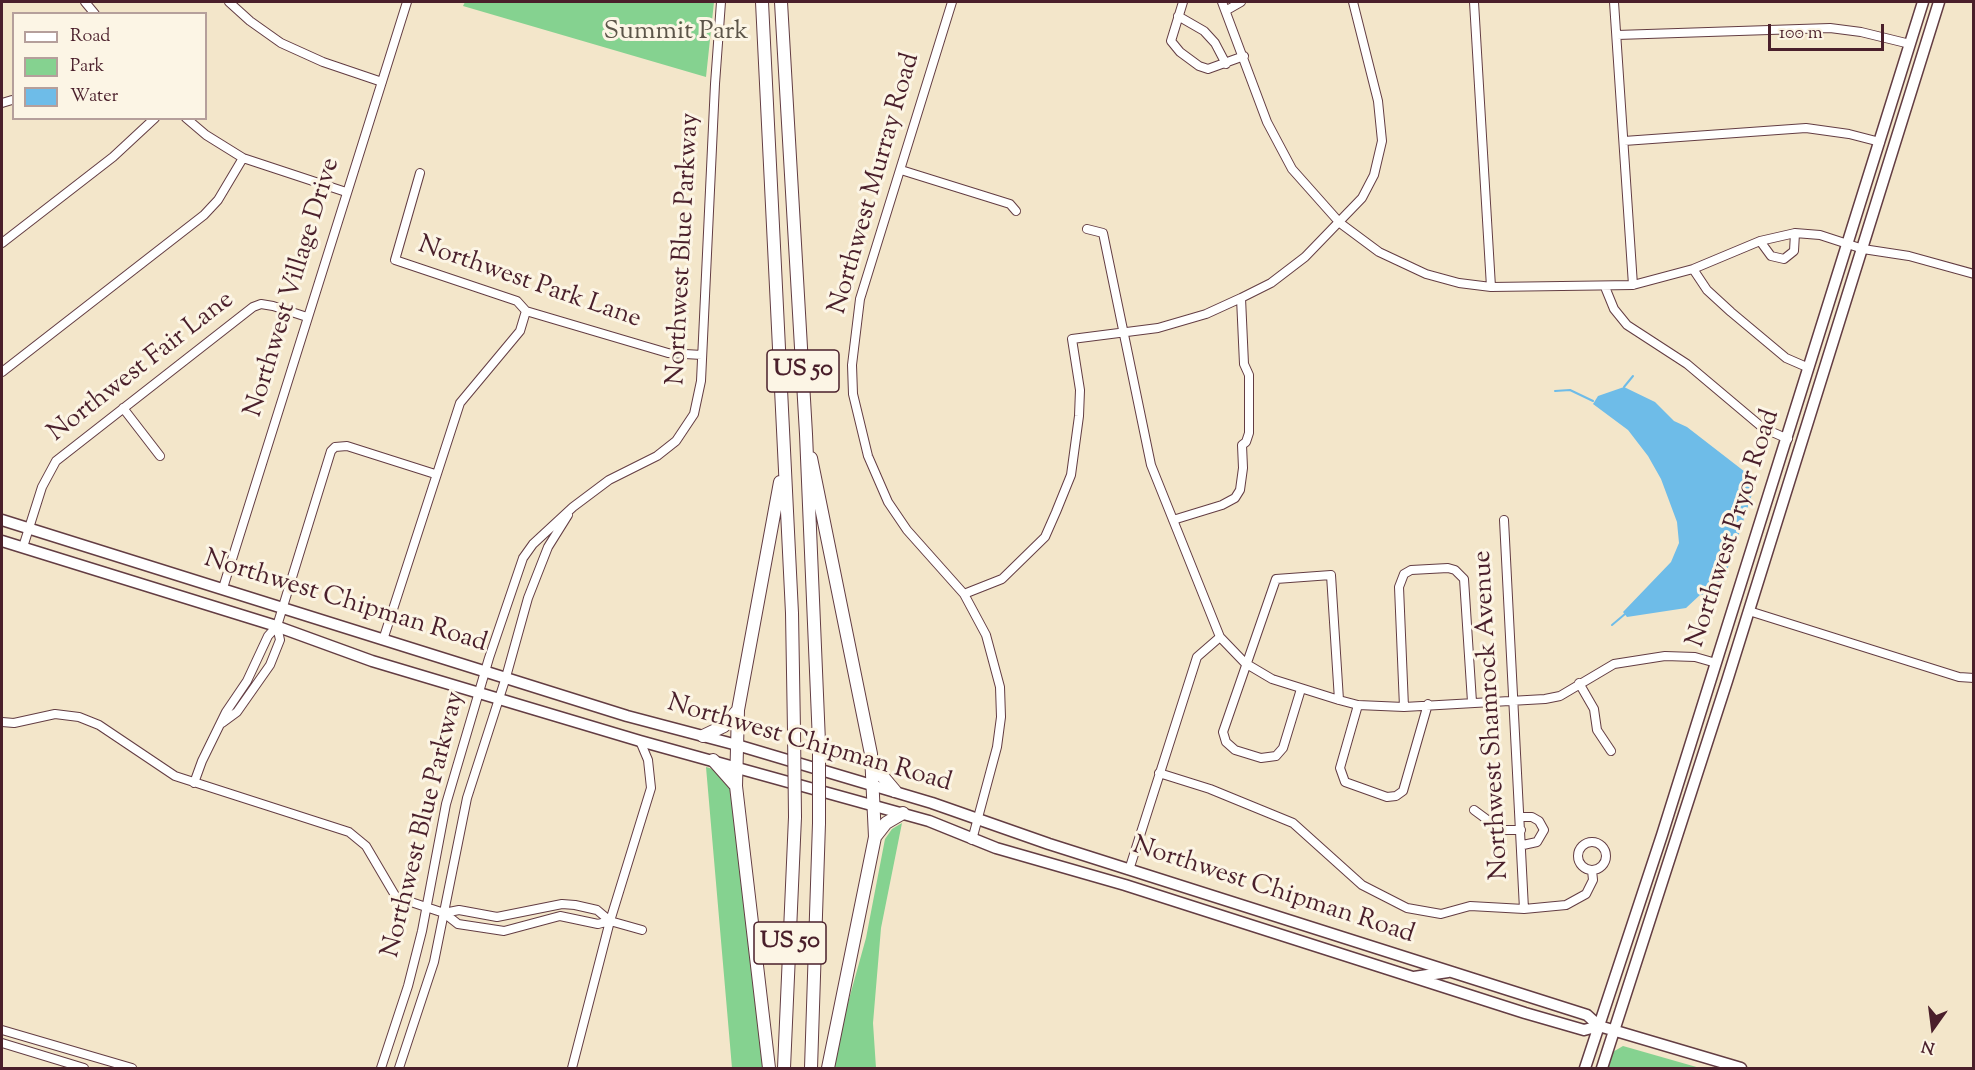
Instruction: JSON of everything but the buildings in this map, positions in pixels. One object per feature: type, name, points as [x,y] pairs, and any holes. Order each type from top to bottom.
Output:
[{"type":"highway","name":"US 50","points":[[762,2],[792,613],[795,817],[784,1068]]},
{"type":"highway","name":"US 50","points":[[781,2],[806,434],[819,742],[819,823],[811,1068]]},
{"type":"highway","points":[[806,434],[872,763],[874,806],[875,837],[828,1068]]},
{"type":"highway","points":[[769,1068],[736,786],[737,745],[738,710],[784,457]]},
{"type":"highway","points":[[703,736],[724,726],[738,710]]},
{"type":"highway","points":[[713,760],[736,786]]},
{"type":"highway","points":[[872,763],[896,791]]},
{"type":"highway","points":[[875,837],[886,823],[903,813]]},
{"type":"main road","name":"Northwest Pryor Road","points":[[1585,1068],[1788,439],[1923,2]]},
{"type":"main road","name":"Northwest Pryor Road","points":[[1602,1068],[1749,611],[1939,2]]},
{"type":"main road","name":"Northwest Chipman Road","points":[[2,520],[627,716],[896,791],[1129,870],[1587,1015],[1599,1026],[1741,1068]]},
{"type":"main road","name":"Northwest Chipman Road","points":[[2,541],[277,626],[372,661],[640,741],[903,813],[972,840],[1584,1030],[1599,1026]]},
{"type":"main road","points":[[1702,759],[1699,747],[1700,737],[1708,711],[1705,699]]},
{"type":"main road","points":[[1097,877],[1119,876],[1129,870]]},
{"type":"main road","points":[[1413,978],[1448,972]]},
{"type":"street","points":[[229,2],[250,21],[281,43],[323,62],[382,82]]},
{"type":"street","name":"Northwest Village Drive","points":[[223,588],[407,2]]},
{"type":"street","name":"Northwest Blue Parkway","points":[[381,1068],[408,986],[446,804],[485,670],[523,558],[547,530],[573,507],[609,480],[657,456],[676,441],[694,414],[701,381],[721,2]]},
{"type":"street","name":"Northwest Murray Road","points":[[952,2],[860,299],[852,364],[853,394],[868,456],[888,502],[907,530],[964,594],[986,635],[1000,687],[1001,717],[997,747],[972,840]]},
{"type":"street","points":[[1183,2],[1171,41],[1176,48],[1199,66],[1208,69],[1244,56]]},
{"type":"street","points":[[1222,2],[1227,10],[1267,122],[1293,169],[1340,224],[1379,252],[1404,265],[1459,283],[1491,287],[1633,285],[1693,269],[1760,241],[1795,233],[1820,235],[1863,249],[1909,256],[1974,274]]},
{"type":"street","points":[[1227,10],[1241,2]]},
{"type":"street","points":[[964,594],[1002,579],[1045,537],[1056,512],[1071,475],[1079,416],[1080,390],[1072,339],[1158,328],[1206,314],[1242,298],[1271,283],[1305,257],[1340,224],[1362,198],[1374,175],[1382,141],[1378,101],[1353,2]]},
{"type":"street","points":[[1474,2],[1491,287]]},
{"type":"street","points":[[1614,2],[1633,285]]},
{"type":"street","points":[[1178,16],[1204,31],[1215,43],[1226,64]]},
{"type":"street","points":[[1617,35],[1830,27],[1910,45]]},
{"type":"street","points":[[2,103],[12,100]]},
{"type":"street","points":[[2,243],[113,157],[153,120]]},
{"type":"street","points":[[188,120],[206,135],[243,158],[346,192]]},
{"type":"street","points":[[1624,141],[1806,128],[1880,142]]},
{"type":"street","points":[[2,372],[204,215],[218,200],[243,158]]},
{"type":"street","points":[[901,170],[1010,204],[1016,212]]},
{"type":"street","name":"Northwest Park Lane","points":[[420,173],[395,260],[517,302],[526,310],[668,353],[702,354]]},
{"type":"street","points":[[1087,229],[1103,233],[1151,465],[1221,638],[1245,663],[1272,679],[1339,700],[1358,705],[1404,707],[1560,696],[1614,664],[1665,656],[1695,657],[1716,663]]},
{"type":"street","points":[[1760,241],[1771,256],[1784,259],[1794,251],[1795,233]]},
{"type":"street","points":[[1693,269],[1707,290],[1731,312],[1786,358],[1809,368]]},
{"type":"street","points":[[1605,287],[1614,309],[1627,325],[1687,364],[1763,428],[1788,439]]},
{"type":"street","points":[[1173,520],[1222,505],[1235,498],[1240,490],[1243,468],[1242,445],[1249,434],[1249,375],[1244,364],[1242,298]]},
{"type":"street","name":"Northwest Fair Lane","points":[[23,547],[42,487],[56,461],[253,308],[261,304],[307,316]]},
{"type":"street","points":[[383,640],[435,474],[460,403],[520,331],[526,310]]},
{"type":"street","points":[[123,408],[160,456]]},
{"type":"street","points":[[194,783],[220,725],[248,681],[268,636],[277,626],[329,456],[335,447],[347,446],[435,474]]},
{"type":"street","name":"Northwest Blue Parkway","points":[[399,1068],[434,962],[467,798],[537,571],[548,547],[573,507]]},
{"type":"street","name":"Northwest Shamrock Avenue","points":[[1504,519],[1523,845],[1524,909]]},
{"type":"street","points":[[1404,707],[1399,587],[1404,574],[1411,570],[1448,568],[1455,570],[1464,579],[1472,702]]},
{"type":"street","points":[[1301,688],[1280,753],[1267,759],[1235,750],[1226,742],[1223,732],[1276,579],[1331,575],[1339,700]]},
{"type":"street","points":[[1749,611],[1959,676],[1974,678]]},
{"type":"street","points":[[220,725],[237,712],[270,665],[280,640],[277,626]]},
{"type":"street","points":[[1129,870],[1197,657],[1221,638]]},
{"type":"street","points":[[1579,683],[1594,709],[1597,730],[1611,751]]},
{"type":"street","points":[[1358,705],[1341,768],[1345,782],[1387,797],[1396,796],[1403,791],[1428,704]]},
{"type":"street","points":[[2,722],[14,723],[55,714],[79,717],[99,725],[167,773],[349,832],[366,846],[396,897],[426,907],[444,912],[459,910],[497,917],[562,904],[597,910],[610,921],[642,930]]},
{"type":"street","points":[[572,1068],[610,921],[651,788],[652,775],[640,741]]},
{"type":"street","points":[[1159,773],[1210,789],[1293,823],[1362,885],[1376,895],[1407,908],[1441,914],[1470,906],[1524,909],[1566,905],[1586,894],[1593,880],[1592,870]]},
{"type":"street","points":[[1474,810],[1501,830],[1521,830]]},
{"type":"street","points":[[1521,817],[1532,817],[1539,821],[1544,830],[1537,842],[1523,845]]},
{"type":"street","points":[[444,912],[458,924],[504,931],[561,916],[598,924],[610,921]]},
{"type":"street","points":[[2,1030],[132,1068]]},
{"type":"street","points":[[2,1043],[84,1068]]},
{"type":"green space","name":"Summit Park","points":[[465,2],[714,2],[706,77],[463,6]]},
{"type":"green space","points":[[706,767],[720,771],[730,786],[765,1068],[732,1068]]},
{"type":"green space","points":[[902,823],[881,928],[873,1023],[876,1068],[833,1068],[841,1028],[866,938],[885,839],[892,829]]},
{"type":"green space","points":[[1623,1046],[1700,1068],[1607,1068],[1611,1053]]},
{"type":"water","points":[[1624,387],[1655,402],[1674,421],[1687,427],[1749,475],[1753,491],[1723,583],[1717,592],[1700,595],[1686,608],[1627,617],[1623,612],[1671,562],[1679,543],[1677,522],[1661,479],[1648,456],[1628,430],[1593,404],[1598,396]]},
{"type":"waterway","points":[[1624,387],[1633,376]]},
{"type":"waterway","points":[[1555,391],[1570,390],[1593,401]]},
{"type":"waterway","points":[[1612,625],[1625,614]]}]
